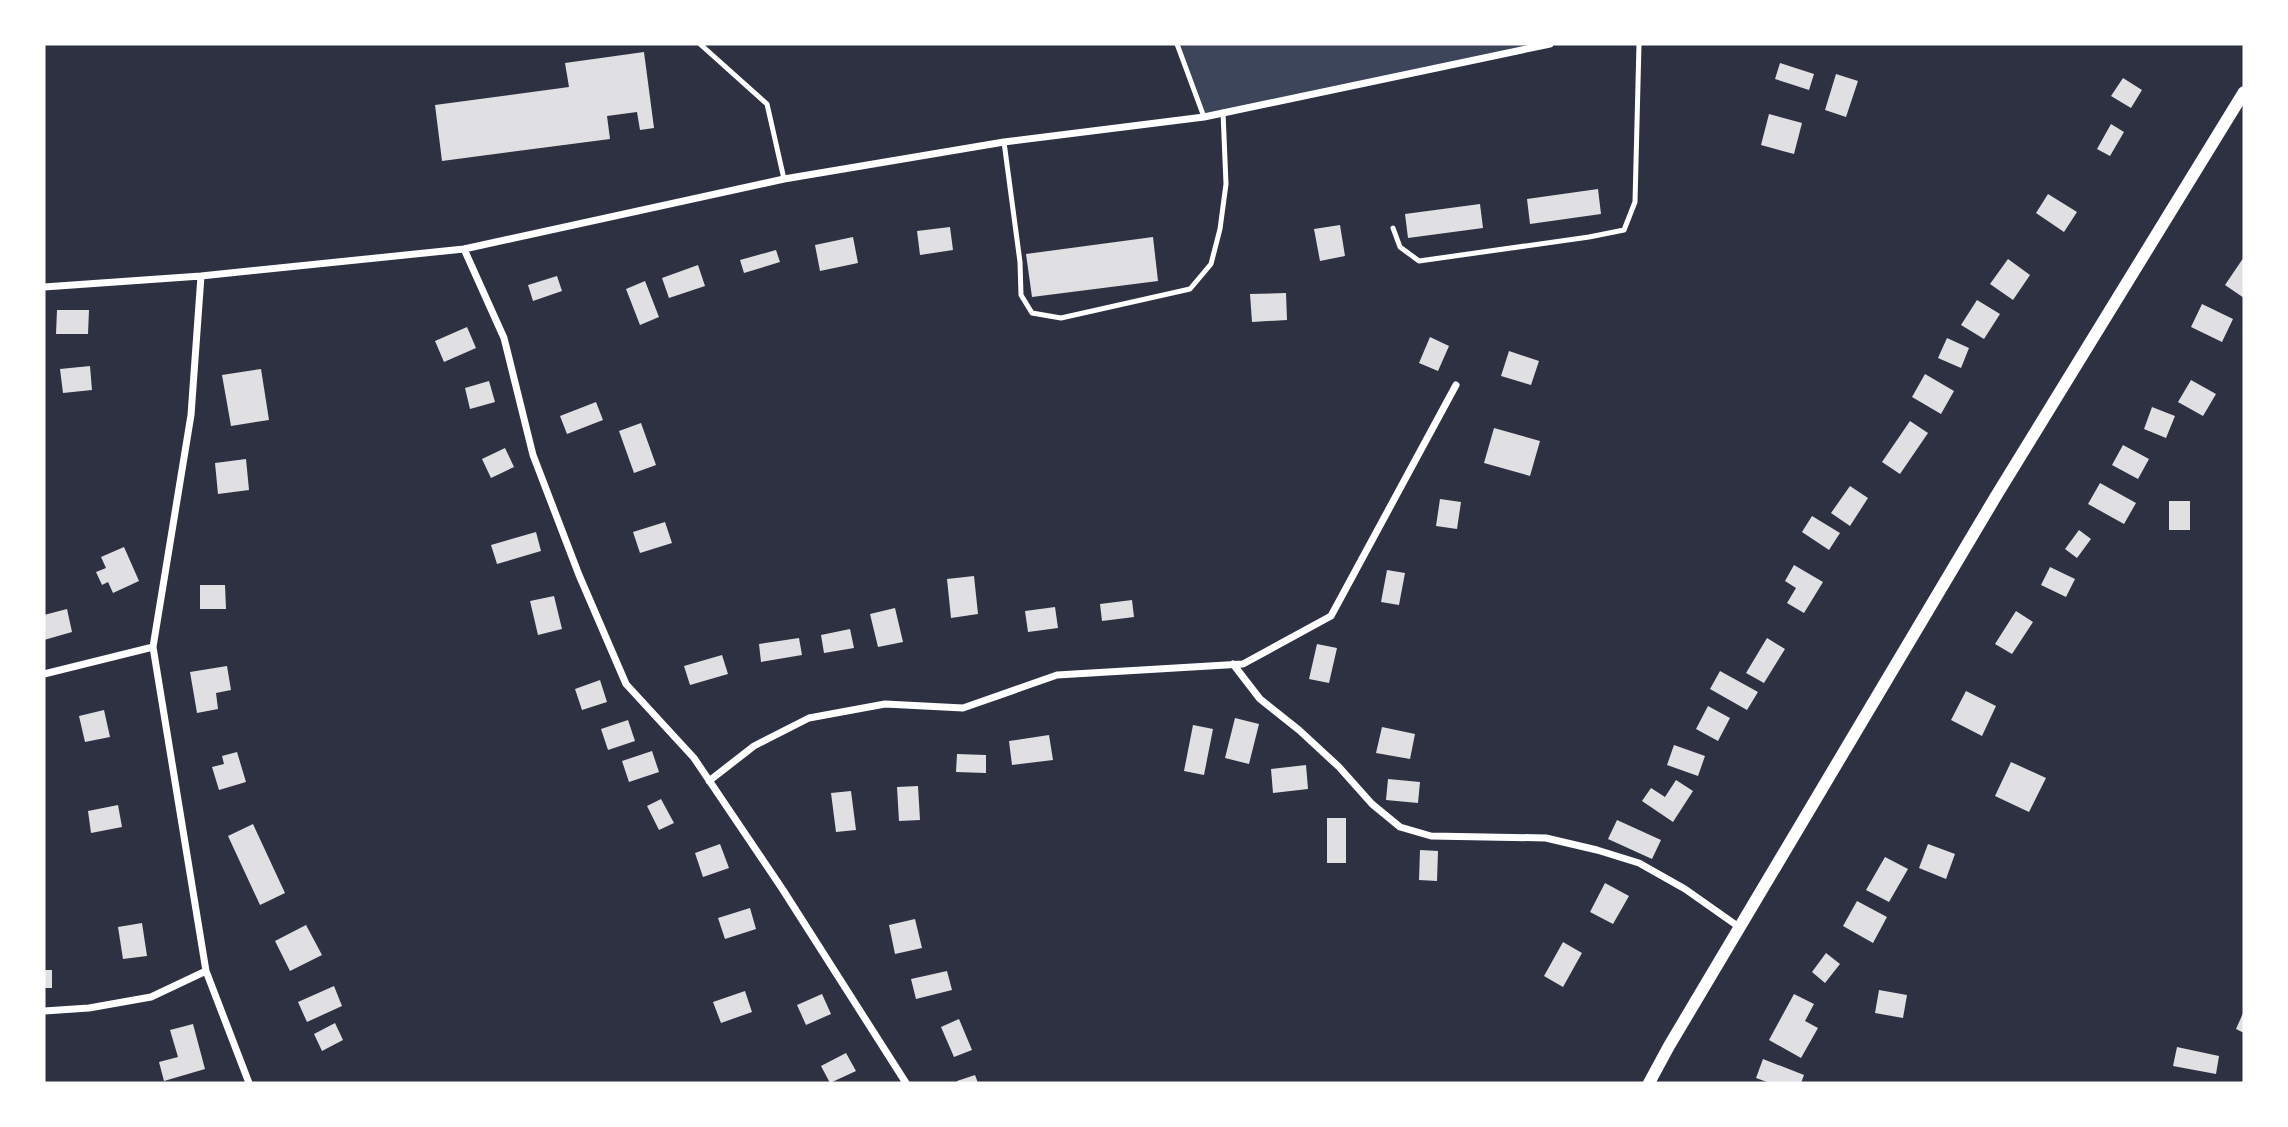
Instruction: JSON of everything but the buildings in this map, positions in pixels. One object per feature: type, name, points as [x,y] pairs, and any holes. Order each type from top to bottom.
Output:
[{"type":"street","points":[[44,287],[201,276],[464,250],[784,178],[1004,142],[1204,117],[1550,44]]},
{"type":"street","points":[[1650,1083],[1669,1046],[1996,496],[2244,92]]},
{"type":"street","points":[[464,250],[504,338],[533,454],[579,575],[626,684],[694,758],[783,890],[906,1083]]},
{"type":"street","points":[[201,276],[191,415],[153,647],[206,971],[249,1083]]},
{"type":"street","points":[[709,781],[754,746],[809,718],[885,704],[962,708],[1057,675],[1243,664],[1331,616],[1456,385]]},
{"type":"street","points":[[44,674],[153,647]]},
{"type":"street","points":[[1233,664],[1260,699],[1299,730],[1339,767],[1371,804],[1400,827],[1431,836],[1546,838],[1597,850],[1639,863],[1685,889],[1740,927]]},
{"type":"street","points":[[44,1011],[89,1008],[151,997],[206,971]]},
{"type":"lane","points":[[700,44],[767,104],[784,178]]},
{"type":"lane","points":[[1177,44],[1204,117]]},
{"type":"lane","points":[[1393,228],[1400,247],[1419,261],[1624,230],[1635,202],[1639,44]]},
{"type":"lane","points":[[1004,142],[1020,262],[1021,295],[1032,313],[1061,318],[1189,289],[1211,264],[1220,229],[1226,184],[1223,112]]},
{"type":"shaded area","points":[[1177,44],[1550,44],[1204,117]]}]
